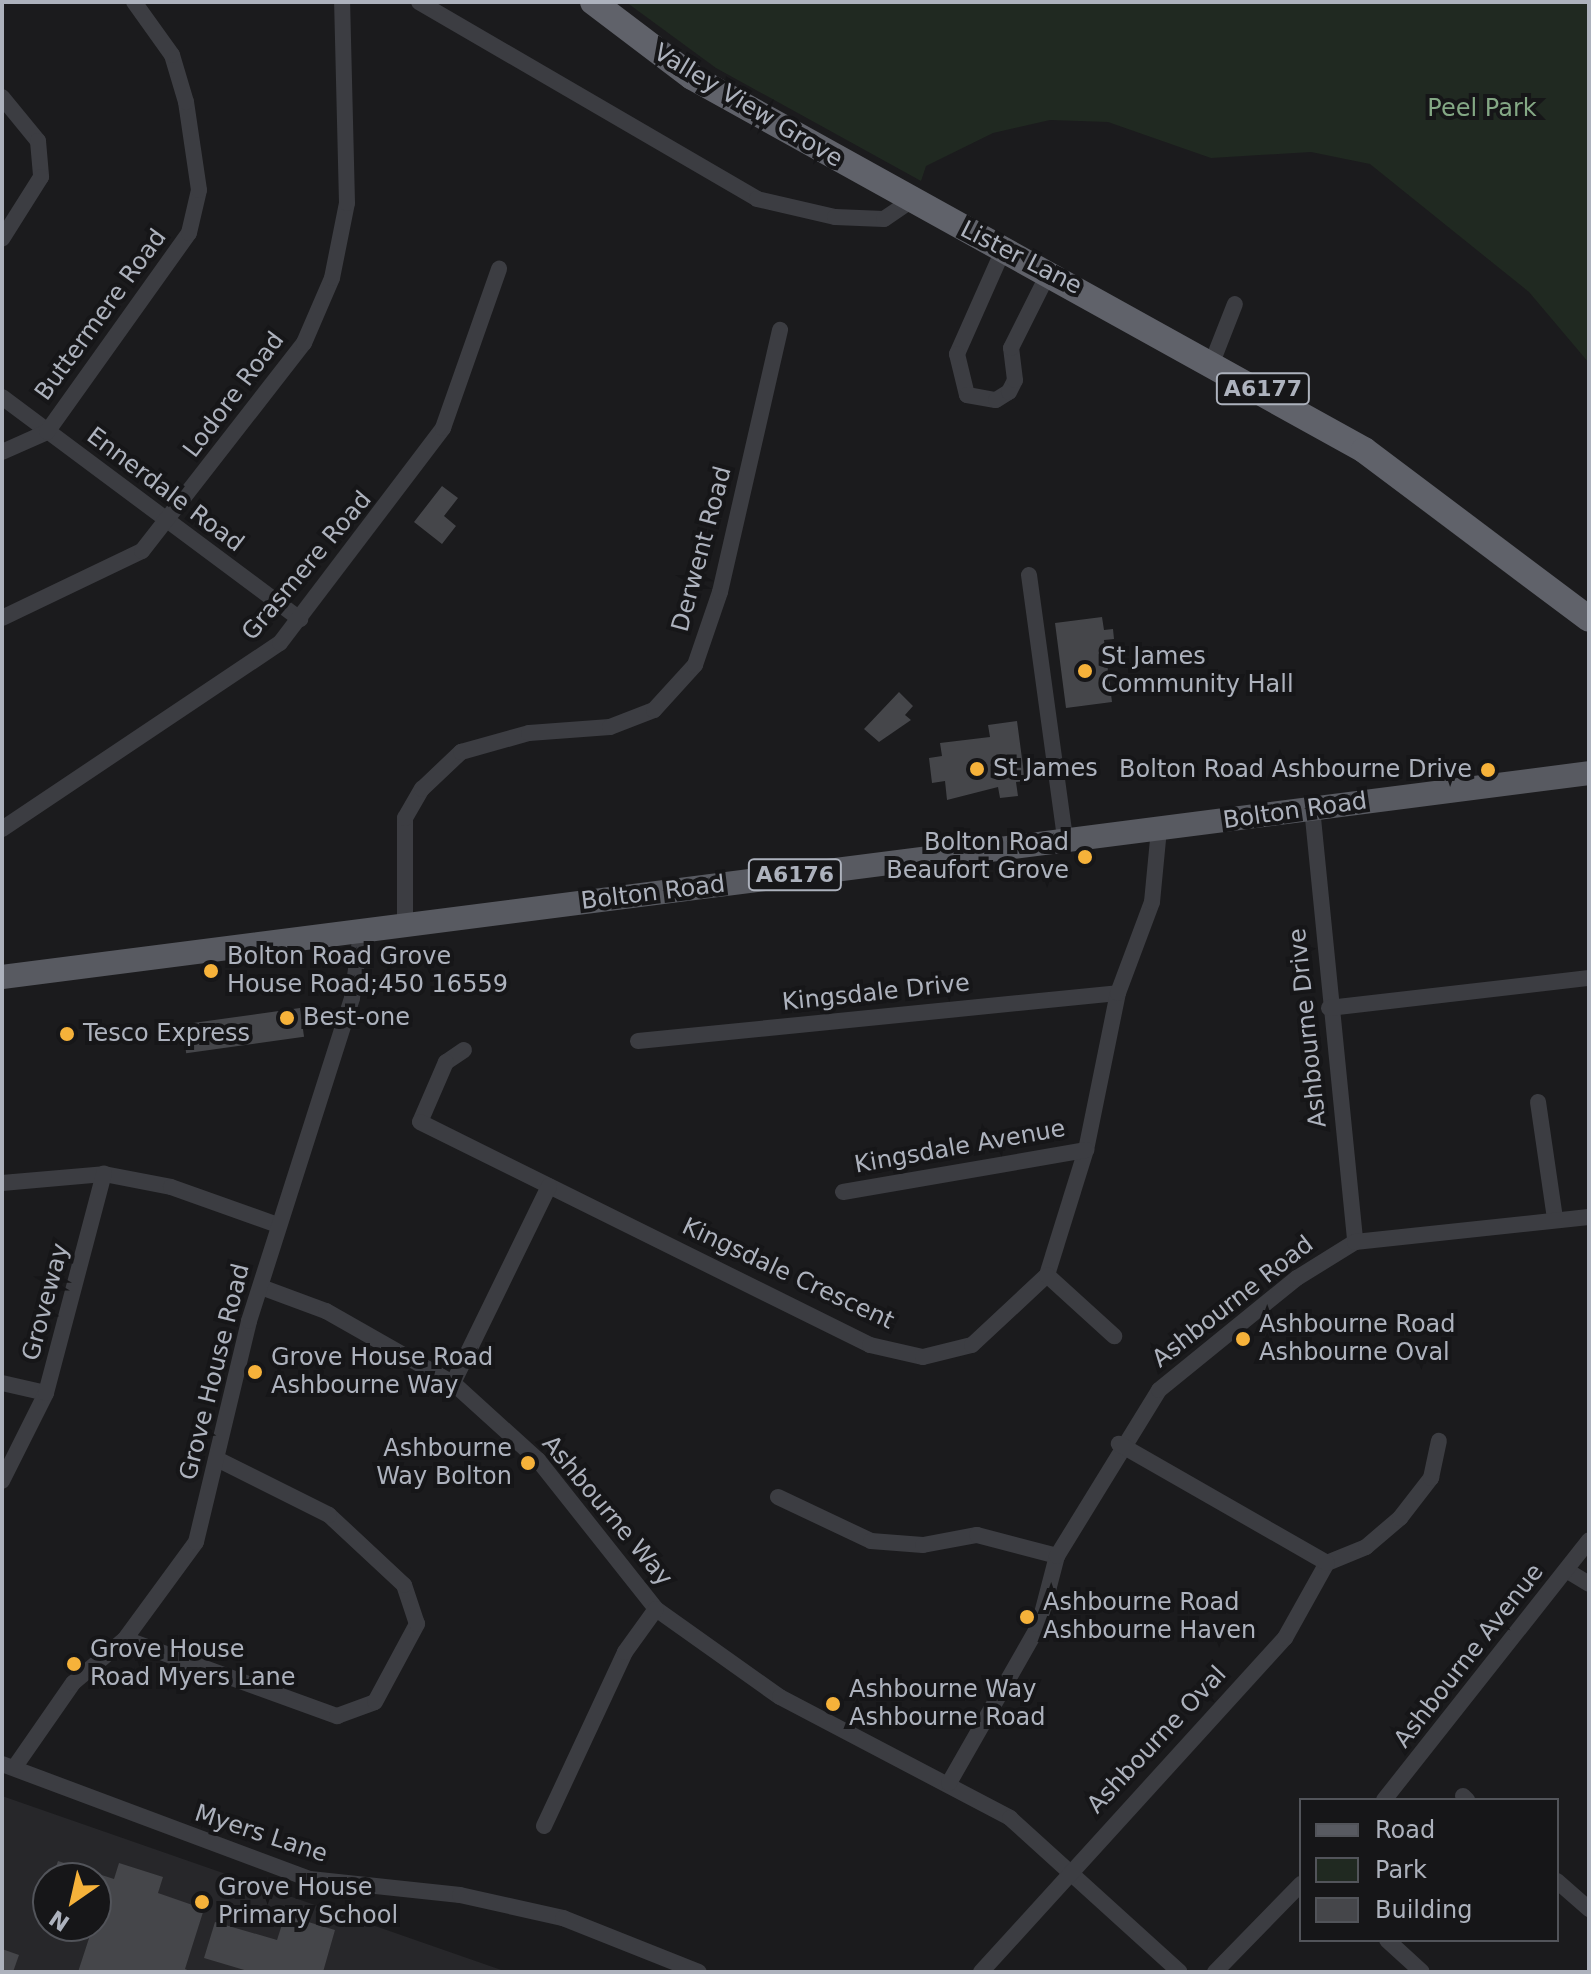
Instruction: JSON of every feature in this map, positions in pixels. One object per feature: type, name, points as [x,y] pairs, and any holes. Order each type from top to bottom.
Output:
[{"type":"highway","name":"Valley View Grove","points":[[593,2],[692,77],[909,202]]},
{"type":"highway","name":"Lister Lane","points":[[909,202],[1004,248],[1213,360],[1364,450],[1589,619]]},
{"type":"main road","name":"Bolton Road","points":[[2,977],[1589,773]]},
{"type":"street","name":"Buttermere Road","points":[[47,432],[165,274],[189,233],[199,190],[172,55],[134,2]]},
{"type":"street","name":"Lodore Road","points":[[2,618],[125,562],[168,523],[304,343],[332,278],[349,159],[342,2]]},
{"type":"street","points":[[419,2],[757,199],[872,218],[909,202]]},
{"type":"street","points":[[2,97],[38,141],[41,177],[2,239]]},
{"type":"street","points":[[1004,248],[957,354],[967,395],[996,400],[1009,392],[1015,380],[1011,348],[1049,272]]},
{"type":"street","name":"Grasmere Road","points":[[2,829],[246,672],[300,619],[443,428],[499,269]]},
{"type":"street","points":[[1213,360],[1235,304]]},
{"type":"street","name":"Derwent Road","points":[[405,924],[405,818],[461,752],[529,733],[610,727],[654,710],[695,665],[720,592],[780,330]]},
{"type":"street","name":"Ennerdale Road","points":[[2,397],[300,619]]},
{"type":"street","points":[[2,452],[47,432]]},
{"type":"street","points":[[1029,575],[1065,839]]},
{"type":"street","name":"Ashbourne Drive","points":[[1312,808],[1329,1008],[1355,1242]]},
{"type":"street","name":"Kingsdale Crescent","points":[[464,1050],[446,1062],[420,1122],[870,1345],[923,1357],[972,1345],[1047,1275],[1086,1150],[1118,993],[1152,902],[1159,829]]},
{"type":"street","name":"Grove House Road","points":[[8,1766],[73,1683],[125,1639],[196,1542],[278,1225],[352,998],[361,933]]},
{"type":"street","points":[[1329,1008],[1589,978]]},
{"type":"street","name":"Kingsdale Drive","points":[[638,1041],[1118,993]]},
{"type":"street","points":[[1538,1102],[1555,1218]]},
{"type":"street","name":"Kingsdale Avenue","points":[[843,1192],[1086,1150]]},
{"type":"street","points":[[2,1183],[104,1174],[171,1187],[278,1225]]},
{"type":"street","name":"Groveway","points":[[2,1481],[46,1393],[104,1174]]},
{"type":"street","points":[[453,1383],[549,1186]]},
{"type":"street","name":"Ashbourne Road","points":[[949,1783],[1039,1625],[1057,1556],[1119,1444],[1159,1390],[1297,1278],[1355,1242],[1555,1218],[1589,1217]]},
{"type":"street","points":[[1047,1275],[1114,1336]]},
{"type":"street","name":"Ashbourne Way","points":[[261,1287],[326,1311],[453,1383],[538,1460],[656,1609],[780,1697],[949,1783],[1010,1818],[1070,1867],[1180,1972]]},
{"type":"street","points":[[2,1383],[46,1393]]},
{"type":"street","points":[[1119,1444],[1327,1563],[1366,1547],[1400,1518],[1431,1478],[1439,1441]]},
{"type":"street","points":[[125,1639],[337,1716],[375,1702],[417,1624],[404,1585],[329,1515],[217,1459]]},
{"type":"street","points":[[778,1497],[871,1541],[923,1545],[977,1535],[1057,1556]]},
{"type":"street","name":"Ashbourne Avenue","points":[[1386,1798],[1589,1540]]},
{"type":"street","name":"Ashbourne Oval","points":[[981,1972],[1070,1867],[1285,1638],[1327,1563]]},
{"type":"street","points":[[1566,1570],[1589,1584]]},
{"type":"street","points":[[544,1826],[625,1652],[656,1609]]},
{"type":"street","name":"Myers Lane","points":[[8,1766],[310,1879],[460,1895],[563,1918],[699,1972]]},
{"type":"street","points":[[1559,1883],[1589,1909]]},
{"type":"street","points":[[1215,1972],[1299,1886]]},
{"type":"street","points":[[1389,1942],[1422,1972]]},
{"type":"shaded area","name":"Grove House Primary School","points":[[2,1796],[507,1972],[2,1972]]},
{"type":"green space","name":"Peel Park","points":[[626,2],[1589,2],[1589,363],[1529,292],[1370,164],[1311,152],[1211,158],[1108,122],[1050,120],[993,133],[926,166],[921,181],[716,68]]},
{"type":"building","points":[[442,486],[458,498],[444,516],[456,526],[442,544],[414,522]]},
{"type":"building","name":"St James Community Hall","points":[[1102,617],[1104,630],[1113,629],[1114,639],[1104,640],[1112,702],[1066,708],[1055,623]]},
{"type":"building","points":[[899,692],[913,706],[905,715],[911,720],[879,742],[864,729]]},
{"type":"building","name":"St James","points":[[1017,721],[1025,781],[1016,782],[1018,796],[1000,798],[998,787],[947,800],[945,781],[932,783],[929,758],[942,756],[940,743],[990,737],[988,725]]},
{"type":"building","points":[[300,1008],[304,1037],[186,1053],[182,1025]]},
{"type":"building","points":[[119,1863],[163,1877],[158,1893],[204,1909],[185,1969],[192,1972],[78,1972],[88,1942],[112,1942],[112,1878]]},
{"type":"building","points":[[285,1915],[335,1930],[323,1972],[251,1972],[204,1958],[215,1922],[277,1940]]},
{"type":"building","points":[[2,1949],[19,1955],[13,1972],[2,1972]]},
{"type":"place","name":"St James Community Hall","points":[[1085,671]]},
{"type":"place","name":"St James","points":[[977,769]]},
{"type":"place","name":"Bolton Road Ashbourne Drive","points":[[1488,770]]},
{"type":"place","name":"Bolton Road Beaufort Grove","points":[[1085,857]]},
{"type":"place","name":"Bolton Road Grove House Road;450 16559","points":[[211,971]]},
{"type":"place","name":"Best-one","points":[[287,1018]]},
{"type":"place","name":"Tesco Express","points":[[67,1034]]},
{"type":"place","name":"Ashbourne Road Ashbourne Oval","points":[[1243,1339]]},
{"type":"place","name":"Grove House Road Ashbourne Way","points":[[255,1372]]},
{"type":"place","name":"Ashbourne Way Bolton","points":[[528,1463]]},
{"type":"place","name":"Ashbourne Road Ashbourne Haven","points":[[1027,1617]]},
{"type":"place","name":"Grove House Road Myers Lane","points":[[74,1664]]},
{"type":"place","name":"Ashbourne Way Ashbourne Road","points":[[833,1704]]},
{"type":"place","name":"Grove House Primary School","points":[[202,1902]]}]
